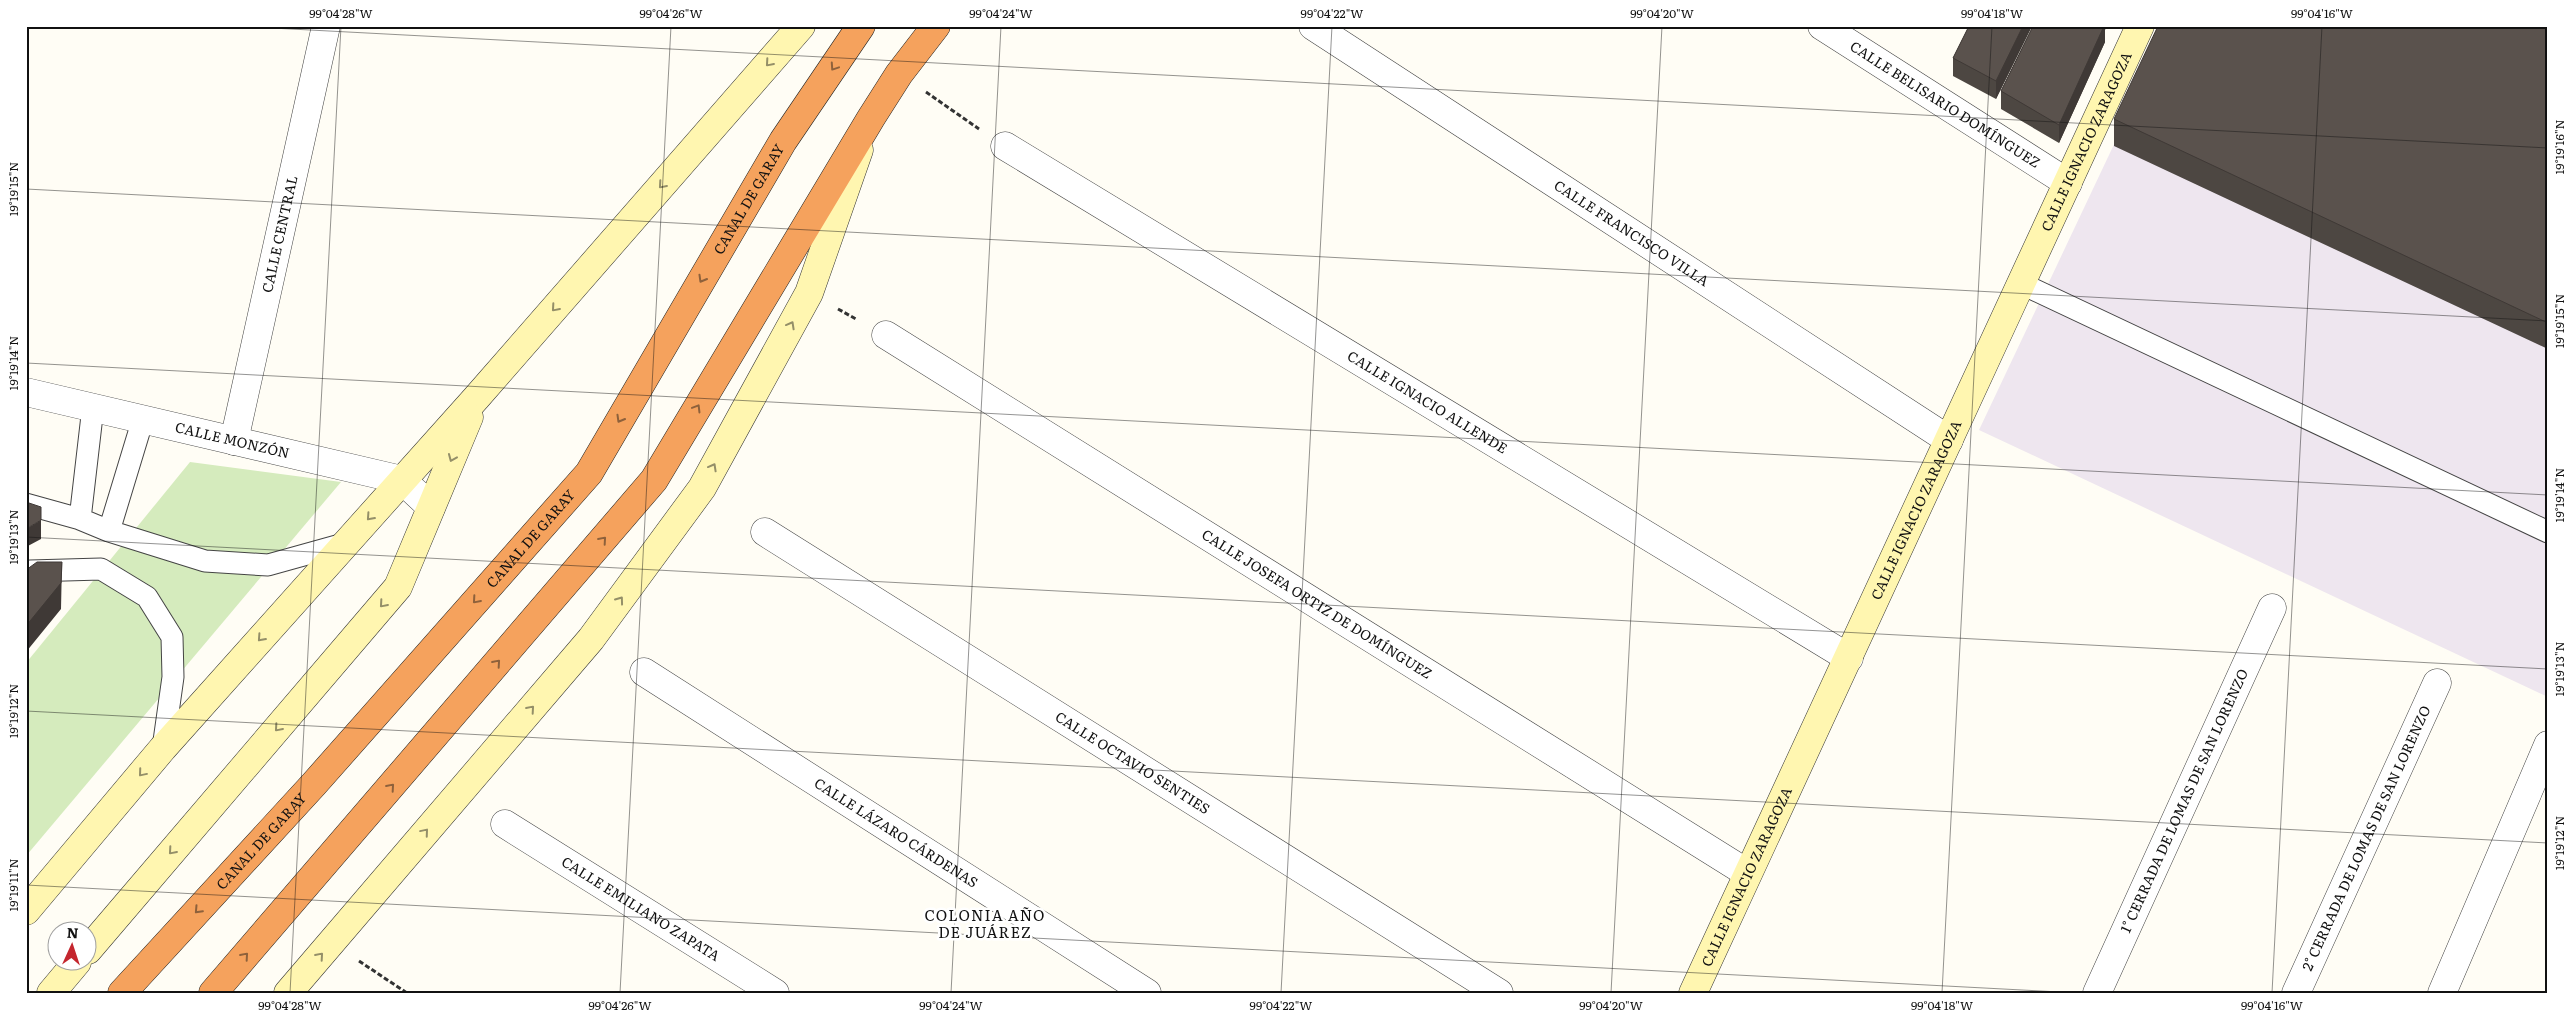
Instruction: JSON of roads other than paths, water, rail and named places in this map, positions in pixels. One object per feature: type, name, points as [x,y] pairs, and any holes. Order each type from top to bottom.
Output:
[{"type":"highway","name":"CANAL DE GARAY","points":[[122,993],[314,784],[589,473],[783,141],[862,26]]},
{"type":"highway","points":[[213,993],[654,480],[871,118],[899,74],[936,26]]},
{"type":"main road","points":[[26,911],[163,748],[477,397],[801,26]]},
{"type":"main road","name":"CALLE IGNACIO ZARAGOZA","points":[[1693,993],[1747,873],[1850,658],[2020,283],[2140,26]]},
{"type":"main road","points":[[288,993],[591,639],[702,488],[808,293],[871,118]]},
{"type":"main road","points":[[98,938],[398,587],[477,397]]},
{"type":"main road","points":[[51,993],[69,972]]},
{"type":"street","name":"CALLE CENTRAL","points":[[234,441],[326,26]]},
{"type":"street","name":"CALLE FRANCISCO VILLA","points":[[1313,26],[1950,440]]},
{"type":"street","name":"CALLE BELISARIO DOMÍNGUEZ","points":[[1822,26],[2068,183]]},
{"type":"street","name":"CALLE IGNACIO ALLENDE","points":[[1005,146],[1850,658]]},
{"type":"street","name":"CALLE JOSEFA ORTIZ DE DOMÍNGUEZ","points":[[886,335],[1747,873]]},
{"type":"street","name":"CALLE MONZÓN","points":[[26,392],[402,480],[431,507]]},
{"type":"street","name":"CALLE OCTAVIO SENTIES","points":[[765,532],[1499,993]]},
{"type":"street","name":"1° CERRADA DE LOMAS DE SAN LORENZO","points":[[2097,993],[2272,608]]},
{"type":"street","name":"CALLE LÁZARO CÁRDENAS","points":[[644,672],[1147,993]]},
{"type":"street","name":"2° CERRADA DE LOMAS DE SAN LORENZO","points":[[2296,993],[2437,683]]},
{"type":"street","points":[[2442,993],[2548,745]]},
{"type":"street","name":"CALLE EMILIANO ZAPATA","points":[[506,824],[775,993]]},
{"type":"lane","points":[[2020,283],[2548,532]]},
{"type":"lane","points":[[80,519],[93,407]]},
{"type":"lane","points":[[109,532],[143,419]]},
{"type":"lane","points":[[26,504],[80,519],[109,532],[205,561],[268,565],[347,543]]},
{"type":"lane","points":[[26,575],[30,571],[101,569],[147,597],[172,637],[173,677],[163,748]]},
{"type":"district","name":"COLONIA AÑO DE JUÁREZ","points":[[985,924]]}]
